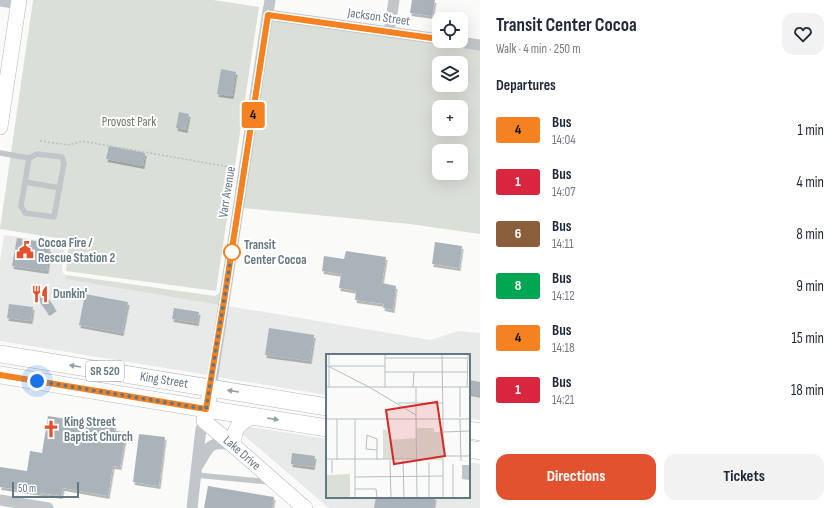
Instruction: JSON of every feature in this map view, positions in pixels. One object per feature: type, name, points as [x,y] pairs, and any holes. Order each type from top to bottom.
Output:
[{"type":"main road","name":"King Street","points":[[0,354],[326,407]]},
{"type":"main road","name":"King Street","points":[[0,375],[205,415],[252,416],[326,428]]},
{"type":"main road","points":[[470,430],[480,432]]},
{"type":"main road","points":[[470,449],[480,451]]},
{"type":"street","name":"Varr Avenue","points":[[211,388],[270,0]]},
{"type":"street","points":[[389,32],[394,0]]},
{"type":"street","points":[[0,1],[19,2],[0,127]]},
{"type":"street","name":"Jackson Street","points":[[268,15],[432,38]]},
{"type":"street","points":[[468,43],[480,45]]},
{"type":"street","points":[[192,508],[201,429],[211,388]]},
{"type":"street","name":"Lake Drive","points":[[205,415],[234,446],[305,508]]},
{"type":"street","points":[[196,472],[208,448],[213,444],[222,443],[234,446],[234,433],[237,427],[241,422],[252,416]]},
{"type":"street","points":[[0,500],[48,508]]},
{"type":"lane","points":[[0,153],[29,158],[37,154],[62,157],[64,163],[54,217],[25,213],[21,206],[29,158]]},
{"type":"lane","points":[[25,182],[60,188]]},
{"type":"lane","points":[[196,472],[274,482]]},
{"type":"path","points":[[40,141],[69,146],[82,142],[237,168]]},
{"type":"shaded area","points":[[4,235],[65,244],[62,270],[66,275],[65,279],[219,305],[208,375],[0,341],[0,262]]},
{"type":"shaded area","points":[[228,306],[431,340],[458,331],[480,333],[480,420],[470,418],[470,354],[326,354],[326,395],[217,377]]},
{"type":"shaded area","points":[[245,426],[326,439],[326,498],[470,498],[470,462],[480,464],[480,508],[329,508],[240,432]]},
{"type":"green space","name":"Provost Park","points":[[33,0],[213,0],[259,7],[216,291],[66,271],[69,240],[0,229]]},
{"type":"green space","points":[[263,6],[265,7],[219,305],[65,279],[66,275],[215,296],[220,292]]},
{"type":"green space","points":[[272,21],[432,43],[432,48],[466,48],[480,50],[480,234],[410,224],[243,208]]},
{"type":"building","points":[[412,0],[435,0],[432,16],[410,13]]},
{"type":"building","points":[[221,69],[236,72],[232,96],[217,94]]},
{"type":"building","points":[[179,112],[189,114],[186,130],[176,128]]},
{"type":"building","points":[[109,146],[145,153],[143,166],[106,159]]},
{"type":"building","points":[[17,238],[42,242],[41,248],[50,249],[47,271],[12,266]]},
{"type":"building","points":[[435,242],[462,246],[459,268],[432,264]]},
{"type":"building","points":[[346,251],[386,257],[382,283],[396,286],[393,310],[383,308],[384,304],[355,300],[356,291],[339,288],[341,274],[322,271],[324,256],[344,259]]},
{"type":"building","points":[[41,288],[55,308],[48,313],[34,293]]},
{"type":"building","points":[[85,294],[128,302],[122,333],[79,325]]},
{"type":"building","points":[[9,304],[33,307],[31,321],[7,318]]},
{"type":"building","points":[[174,308],[199,312],[197,323],[172,319]]},
{"type":"building","points":[[269,328],[314,335],[310,361],[265,355]]},
{"type":"building","points":[[470,380],[480,382],[480,395],[470,393]]},
{"type":"building","points":[[48,416],[74,420],[75,418],[115,424],[114,431],[126,432],[120,467],[113,466],[108,496],[63,488],[61,496],[0,487],[0,467],[27,471],[30,451],[42,453]]},
{"type":"building","points":[[139,434],[165,437],[159,486],[133,482]]},
{"type":"building","points":[[292,453],[315,456],[313,467],[291,464]]},
{"type":"building","points":[[208,486],[274,497],[272,508],[204,508]]},
{"type":"building","points":[[376,498],[435,498],[433,508],[374,508]]},
{"type":"bus line","name":"4","points":[[0,375],[206,409],[212,379],[268,15],[432,38]]},
{"type":"place","name":"Cocoa Fire / Rescue Station 2","points":[[25,250]]},
{"type":"place","name":"Transit Center Cocoa","points":[[232,252]]},
{"type":"place","name":"Dunkin'","points":[[40,294]]},
{"type":"place","name":"King Street Baptist Church","points":[[51,429]]},
{"type":"route","points":[[37,381],[206,409],[232,252]]}]
